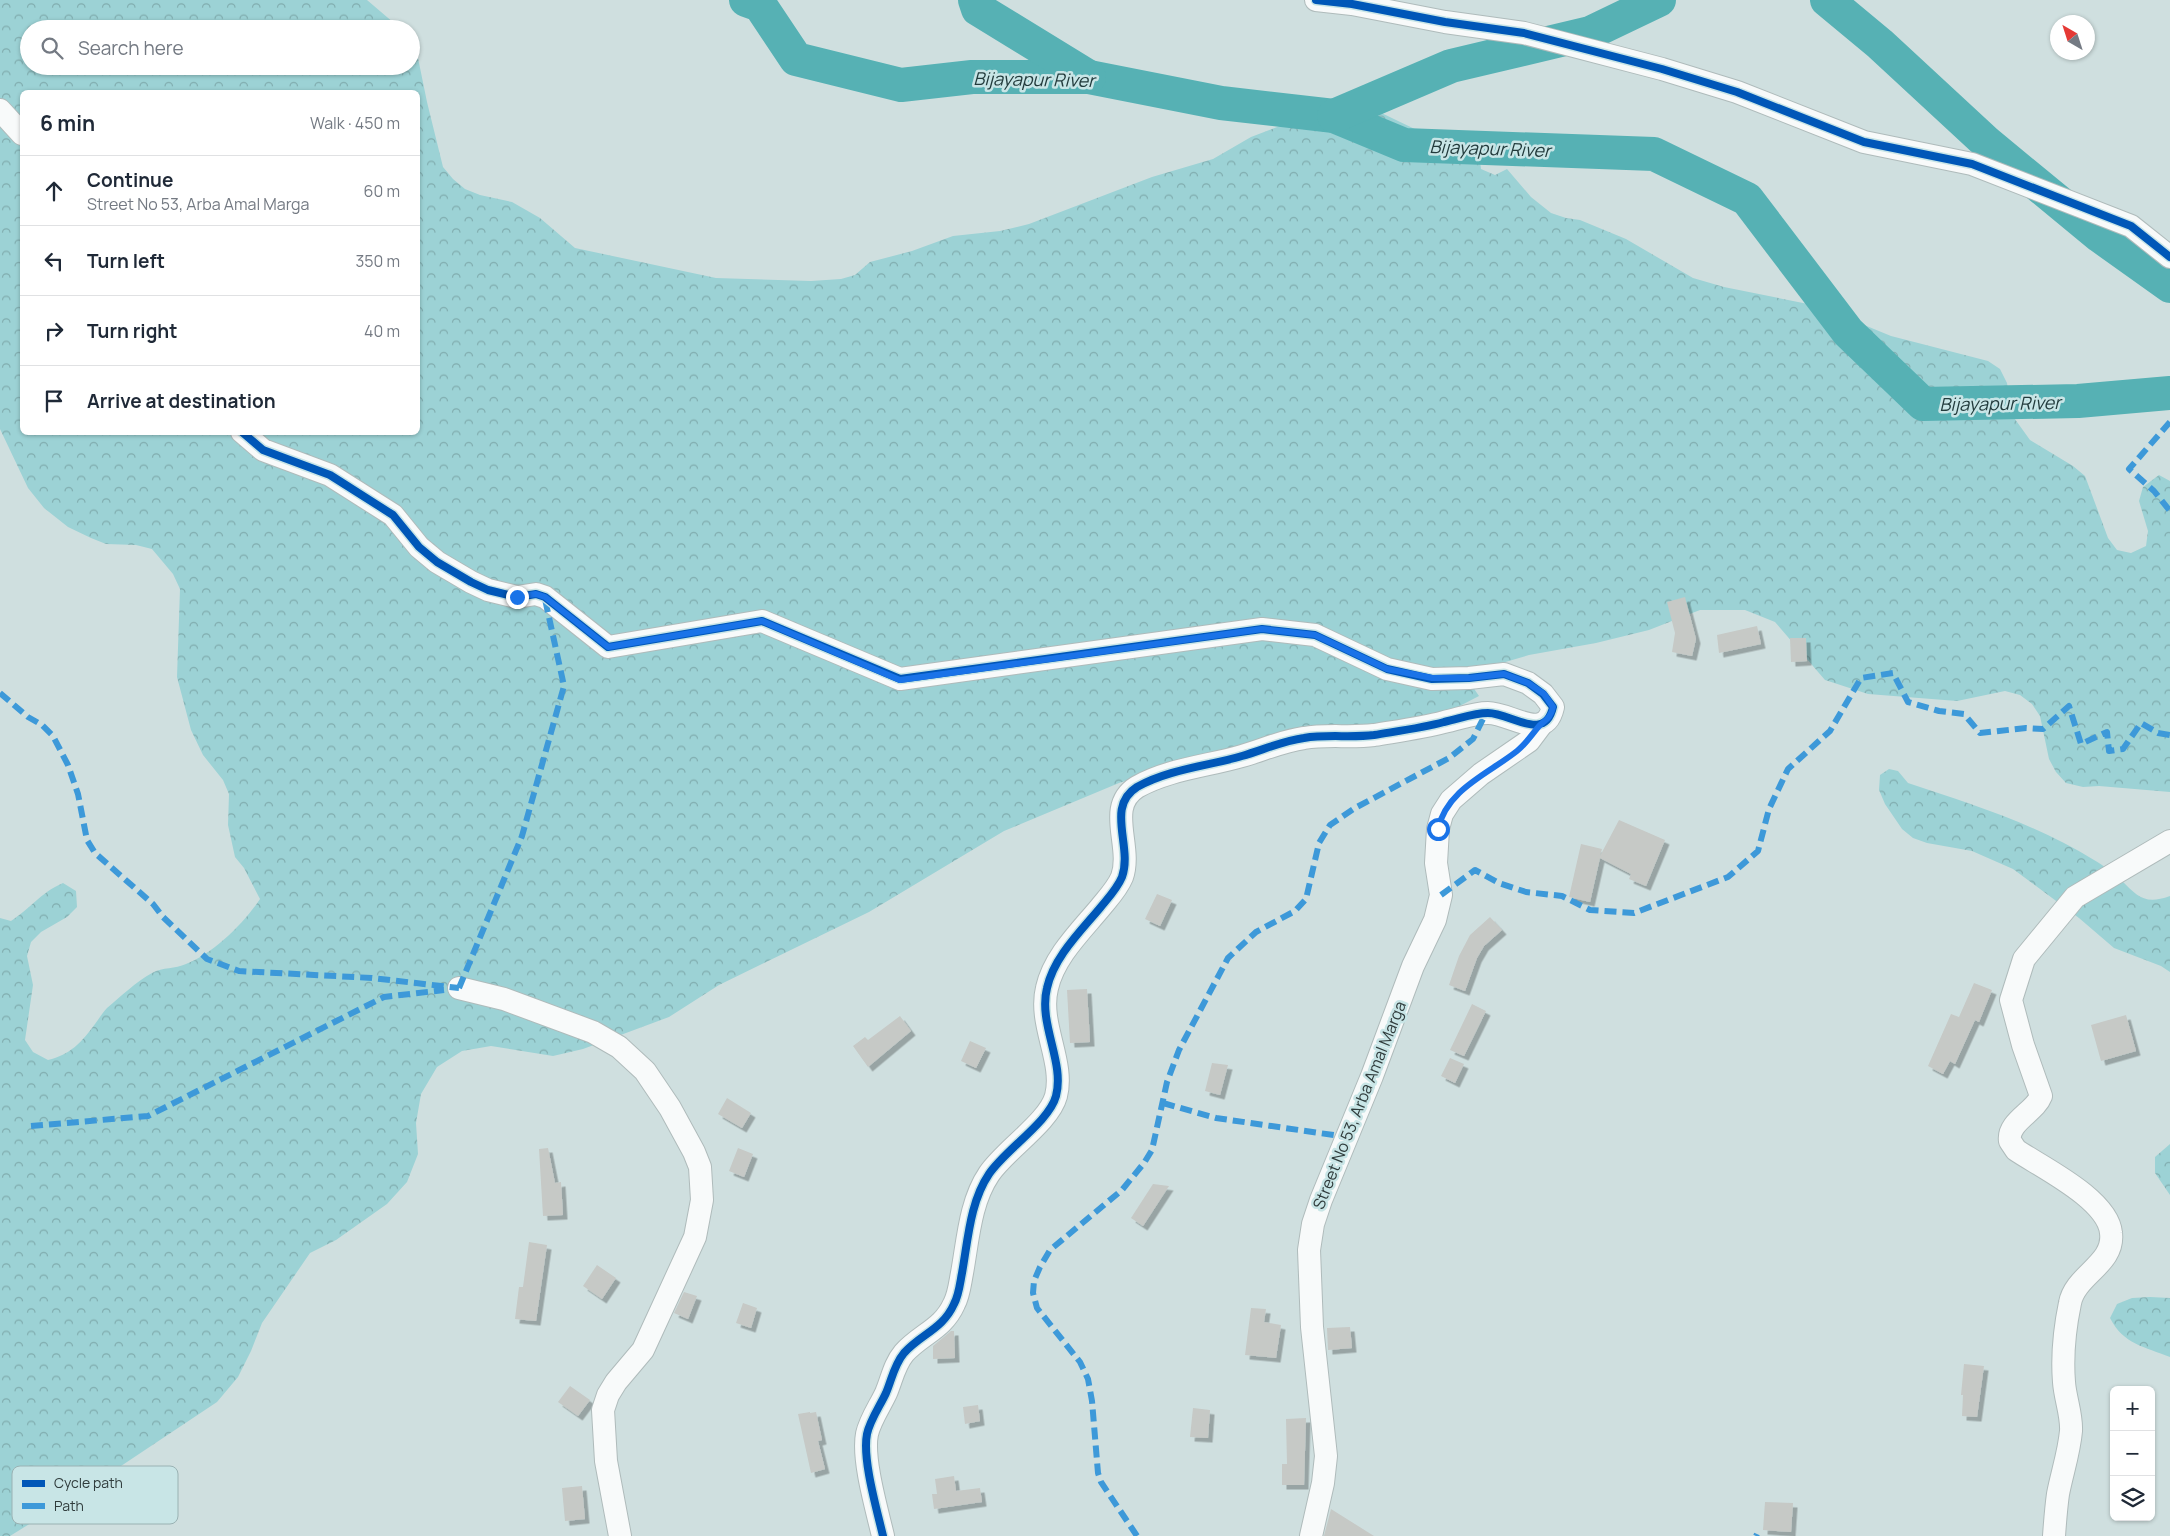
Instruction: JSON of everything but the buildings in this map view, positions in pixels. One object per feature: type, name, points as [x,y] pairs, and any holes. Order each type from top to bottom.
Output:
[{"type":"street","points":[[1316,0],[1352,4],[1445,22],[1524,33],[1718,86],[1864,142],[1972,164],[2131,226],[2170,257]]},
{"type":"street","points":[[0,110],[20,132]]},
{"type":"street","name":"Street No 53, Arba Amal Marga","points":[[246,435],[263,450],[330,475],[393,515],[420,547],[437,562],[488,590],[517,597],[536,594],[545,597],[608,647],[762,621],[900,680],[1262,629],[1315,635],[1387,669],[1432,678],[1469,678],[1504,674],[1515,677],[1544,694],[1553,707],[1551,715],[1529,741],[1481,774],[1451,800],[1442,814],[1438,829],[1436,863],[1441,895],[1435,920],[1413,966],[1372,1076],[1313,1224],[1310,1250],[1312,1327],[1326,1456],[1323,1483],[1311,1536]]},
{"type":"street","points":[[883,1536],[866,1450],[867,1434],[888,1390],[898,1360],[908,1349],[940,1325],[954,1304],[974,1206],[988,1176],[998,1162],[1040,1120],[1056,1096],[1056,1069],[1044,1007],[1046,989],[1059,960],[1116,888],[1122,877],[1126,855],[1120,813],[1125,798],[1137,788],[1173,773],[1195,766],[1244,756],[1284,741],[1322,736],[1370,736],[1486,713],[1506,715],[1533,726],[1541,725]]},
{"type":"street","points":[[2054,1536],[2058,1494],[2069,1449],[2071,1428],[2064,1383],[2070,1303],[2076,1288],[2106,1255],[2112,1232],[2102,1215],[2078,1189],[2016,1150],[2010,1141],[2012,1129],[2034,1108],[2041,1096],[2023,1044],[2012,1000],[2024,959],[2075,897],[2170,841]]},
{"type":"street","points":[[459,988],[522,1006],[593,1032],[619,1046],[645,1071],[660,1093],[694,1152],[700,1167],[702,1200],[695,1238],[643,1350],[616,1382],[608,1395],[603,1410],[606,1461],[620,1536]]},
{"type":"green space","points":[[0,0],[367,0],[390,20],[20,20],[20,75],[420,75],[420,68],[443,167],[465,189],[480,195],[512,202],[540,218],[575,248],[716,278],[811,281],[841,279],[855,275],[870,262],[912,251],[953,236],[1000,231],[1029,224],[1152,177],[1213,159],[1251,137],[1324,109],[1369,107],[1421,132],[1472,139],[1479,153],[1481,169],[1495,175],[1507,169],[1531,197],[1551,213],[1580,220],[1626,239],[1693,278],[1724,287],[1818,306],[1891,336],[1988,361],[2000,369],[2007,383],[2012,415],[2030,440],[2073,466],[2085,476],[2108,538],[2117,550],[2131,553],[2146,546],[2148,531],[2139,501],[2143,487],[2159,475],[2170,481],[2170,792],[2099,786],[2083,787],[2066,783],[2056,772],[2049,759],[2040,716],[2032,704],[2020,695],[2005,691],[1957,701],[1868,694],[1825,680],[1775,622],[1745,610],[1700,610],[1649,630],[1596,643],[1529,655],[1464,674],[1479,696],[1450,711],[1337,730],[1301,727],[1119,783],[1004,831],[869,912],[719,985],[669,1017],[583,1049],[553,1056],[491,1046],[462,1051],[437,1067],[421,1094],[416,1123],[418,1154],[407,1182],[387,1204],[336,1240],[310,1253],[262,1323],[238,1377],[217,1402],[121,1466],[12,1466],[12,1524],[29,1524],[10,1536],[0,1536],[0,918],[11,921],[48,891],[63,883],[76,891],[77,907],[67,917],[41,932],[31,942],[27,956],[33,985],[25,1040],[33,1052],[48,1060],[63,1055],[75,1047],[107,1008],[146,977],[156,971],[186,964],[207,953],[237,927],[260,899],[244,868],[235,857],[228,825],[229,794],[223,780],[203,755],[191,730],[177,677],[180,589],[173,574],[152,549],[136,545],[106,544],[68,527],[44,508],[28,488],[0,429]]},
{"type":"green space","points":[[1889,769],[1898,771],[1908,783],[2003,816],[2072,847],[2104,867],[2142,898],[2154,900],[2170,896],[2170,972],[2161,966],[2114,948],[2079,918],[2013,869],[1972,851],[1927,843],[1913,838],[1902,829],[1885,804],[1879,790],[1880,775]]},
{"type":"green space","points":[[2170,1144],[2170,1195],[2155,1173],[2155,1157]]},
{"type":"green space","points":[[2132,1298],[2170,1298],[2170,1357],[2128,1339],[2115,1327],[2110,1318],[2117,1304]]},
{"type":"waterway","name":"Bijayapur River","points":[[746,0],[760,5],[796,59],[901,85],[972,77],[1089,77],[1221,103],[1334,116],[1404,145],[1654,154],[1747,199],[1848,332],[1923,404],[2078,401],[2170,393]]},
{"type":"waterway","points":[[975,0],[978,9],[1089,77]]},
{"type":"waterway","points":[[1334,116],[1451,66],[1590,33],[1659,0]]},
{"type":"waterway","points":[[1827,0],[1880,44],[1987,143],[2100,236],[2170,286]]},
{"type":"marked path","points":[[2170,422],[2129,469],[2154,491],[2170,511]]},
{"type":"marked path","points":[[459,988],[522,836],[564,686],[545,599]]},
{"type":"marked path","points":[[1441,895],[1475,870],[1499,883],[1526,892],[1562,896],[1590,910],[1634,913],[1728,877],[1758,851],[1769,809],[1788,769],[1830,731],[1861,678],[1893,673],[1908,702],[1939,711],[1964,714],[1980,733],[2026,728],[2043,729],[2069,706],[2081,744],[2107,732],[2109,751],[2123,749],[2141,723],[2158,733],[2170,735]]},
{"type":"marked path","points":[[0,693],[28,717],[42,725],[53,736],[68,765],[78,794],[87,840],[95,853],[153,904],[163,917],[207,959],[239,971],[372,978],[459,988]]},
{"type":"marked path","points":[[1137,1536],[1101,1482],[1098,1473],[1092,1401],[1088,1379],[1080,1362],[1037,1308],[1033,1293],[1034,1281],[1050,1250],[1122,1190],[1144,1163],[1152,1150],[1167,1082],[1179,1050],[1228,958],[1256,932],[1295,911],[1306,899],[1319,843],[1330,825],[1355,808],[1449,758],[1473,739],[1486,713]]},
{"type":"marked path","points":[[31,1126],[148,1116],[384,997],[444,990]]},
{"type":"marked path","points":[[1163,1103],[1216,1118],[1347,1137]]},
{"type":"cycle path","points":[[1316,0],[1352,4],[1445,22],[1524,33],[1662,69],[1737,92],[1864,142],[1972,164],[2131,226],[2170,257]]},
{"type":"cycle path","points":[[246,435],[263,450],[330,475],[393,515],[419,547],[437,562],[471,582],[488,590],[517,597],[536,594],[545,597],[608,647],[762,621],[900,679],[1262,629],[1315,635],[1387,669],[1432,679],[1469,678],[1504,674],[1528,683],[1543,694],[1553,707],[1549,718],[1543,723],[1535,725],[1526,724],[1497,714],[1482,713],[1427,726],[1374,735],[1321,736],[1296,739],[1242,756],[1162,776],[1137,787],[1128,795],[1123,805],[1121,816],[1124,853],[1122,877],[1118,886],[1062,955],[1055,966],[1047,988],[1046,1015],[1055,1056],[1058,1083],[1052,1106],[1036,1126],[1005,1155],[989,1174],[974,1209],[956,1300],[944,1320],[904,1353],[895,1367],[886,1393],[868,1429],[866,1444],[868,1470],[883,1536]]},
{"type":"route","points":[[517,597],[536,594],[545,597],[608,647],[762,621],[900,680],[1092,651],[1262,629],[1315,635],[1387,669],[1432,678],[1469,678],[1504,674],[1528,683],[1544,694],[1553,707],[1551,715],[1529,741],[1516,752],[1481,774],[1451,800],[1442,814],[1438,829]]}]
